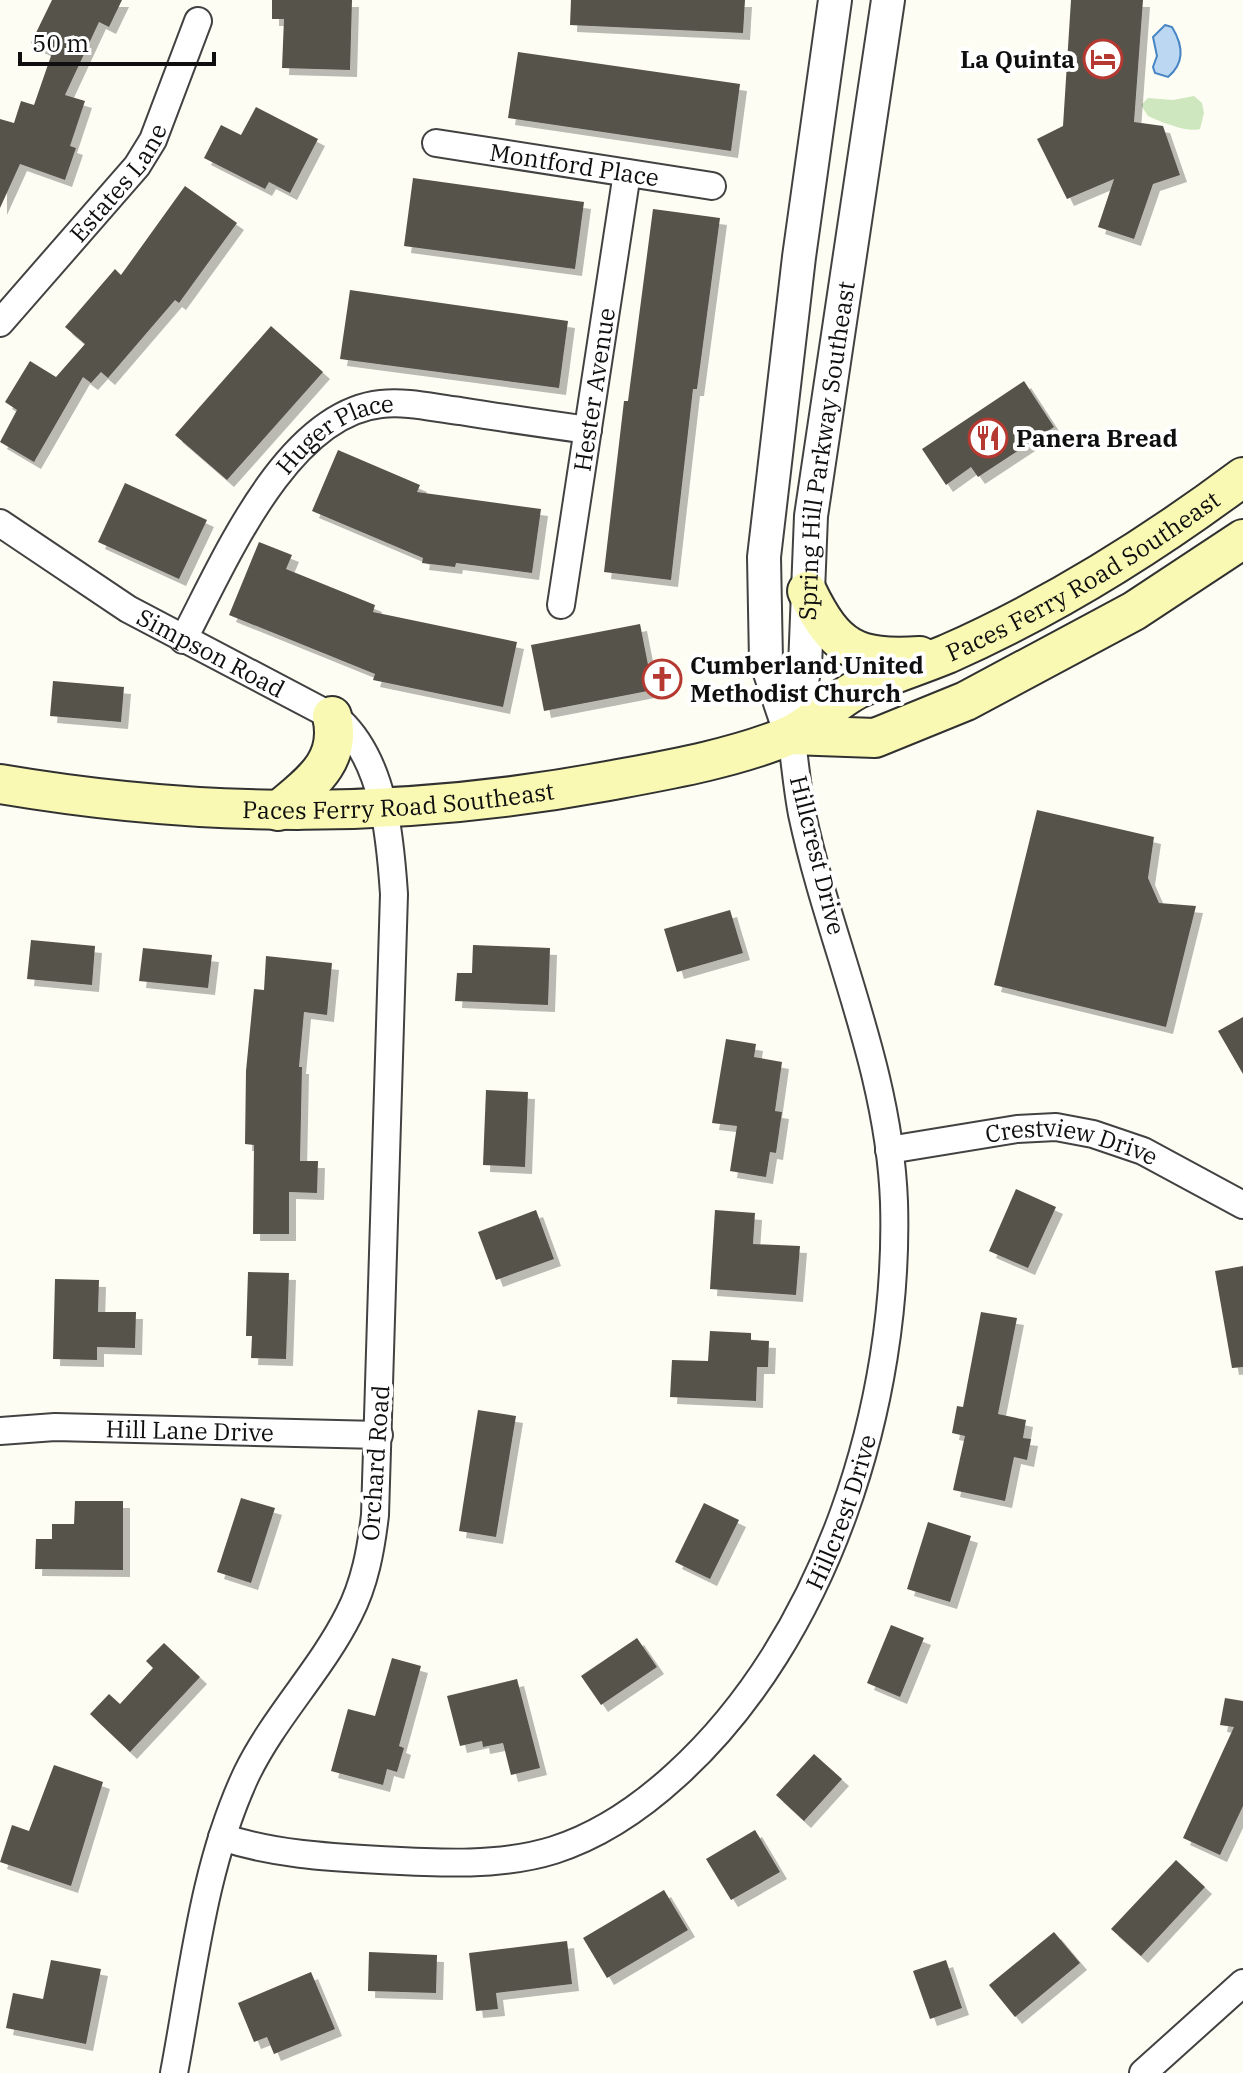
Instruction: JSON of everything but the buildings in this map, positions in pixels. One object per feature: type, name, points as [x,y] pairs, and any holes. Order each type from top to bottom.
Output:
[{"type":"main road","name":"Paces Ferry Road Southeast","points":[[791,735],[857,689],[947,654],[1098,574],[1192,515],[1243,477]]},
{"type":"main road","name":"Paces Ferry Road Southeast","points":[[0,784],[156,806],[278,811],[384,810],[501,799],[639,775],[791,735],[875,738],[966,701],[1134,611],[1243,539]]},
{"type":"main road","points":[[807,591],[827,626],[854,652],[880,658],[947,654]]},
{"type":"main road","points":[[278,811],[322,772],[333,755],[332,716]]},
{"type":"street","name":"Spring Hill Parkway Southeast","points":[[791,735],[766,661],[764,557],[799,257],[835,0]]},
{"type":"street","name":"Spring Hill Parkway Southeast","points":[[791,735],[805,667],[811,516],[888,0]]},
{"type":"street","name":"Estates Lane","points":[[0,323],[137,166],[153,140],[198,21]]},
{"type":"street","name":"Montford Place","points":[[436,143],[712,186]]},
{"type":"street","name":"Hester Avenue","points":[[561,605],[627,173]]},
{"type":"street","name":"Huger Place","points":[[183,640],[260,497],[310,442],[337,419],[372,405],[407,404],[588,430]]},
{"type":"street","name":"Simpson Road","points":[[0,523],[128,609],[332,716],[359,743],[384,810]]},
{"type":"street","name":"Hillcrest Drive","points":[[222,1837],[256,1848],[326,1857],[477,1861],[553,1851],[615,1823],[711,1744],[746,1701],[796,1623],[833,1542],[852,1486],[878,1382],[892,1293],[894,1202],[889,1150],[864,1024],[803,815],[791,735]]},
{"type":"street","name":"Orchard Road","points":[[174,2073],[222,1837],[260,1749],[348,1617],[358,1593],[375,1515],[394,894],[384,810]]},
{"type":"street","name":"Crestview Drive","points":[[889,1150],[1017,1129],[1056,1127],[1093,1134],[1143,1151],[1243,1205]]},
{"type":"street","name":"Hill Lane Drive","points":[[0,1431],[55,1427],[379,1435]]},
{"type":"street","points":[[1143,2073],[1243,1983]]},
{"type":"green space","points":[[1194,96],[1202,103],[1204,113],[1200,129],[1195,130],[1148,116],[1141,105],[1148,98],[1173,100]]},
{"type":"water","points":[[1165,25],[1172,27],[1180,47],[1180,60],[1168,77],[1155,73],[1153,67],[1157,56],[1153,37]]},
{"type":"place","name":"La Quinta","points":[[1103,59]]},
{"type":"place","name":"Panera Bread","points":[[988,438]]},
{"type":"place","name":"Cumberland United Methodist Church","points":[[662,679]]}]
